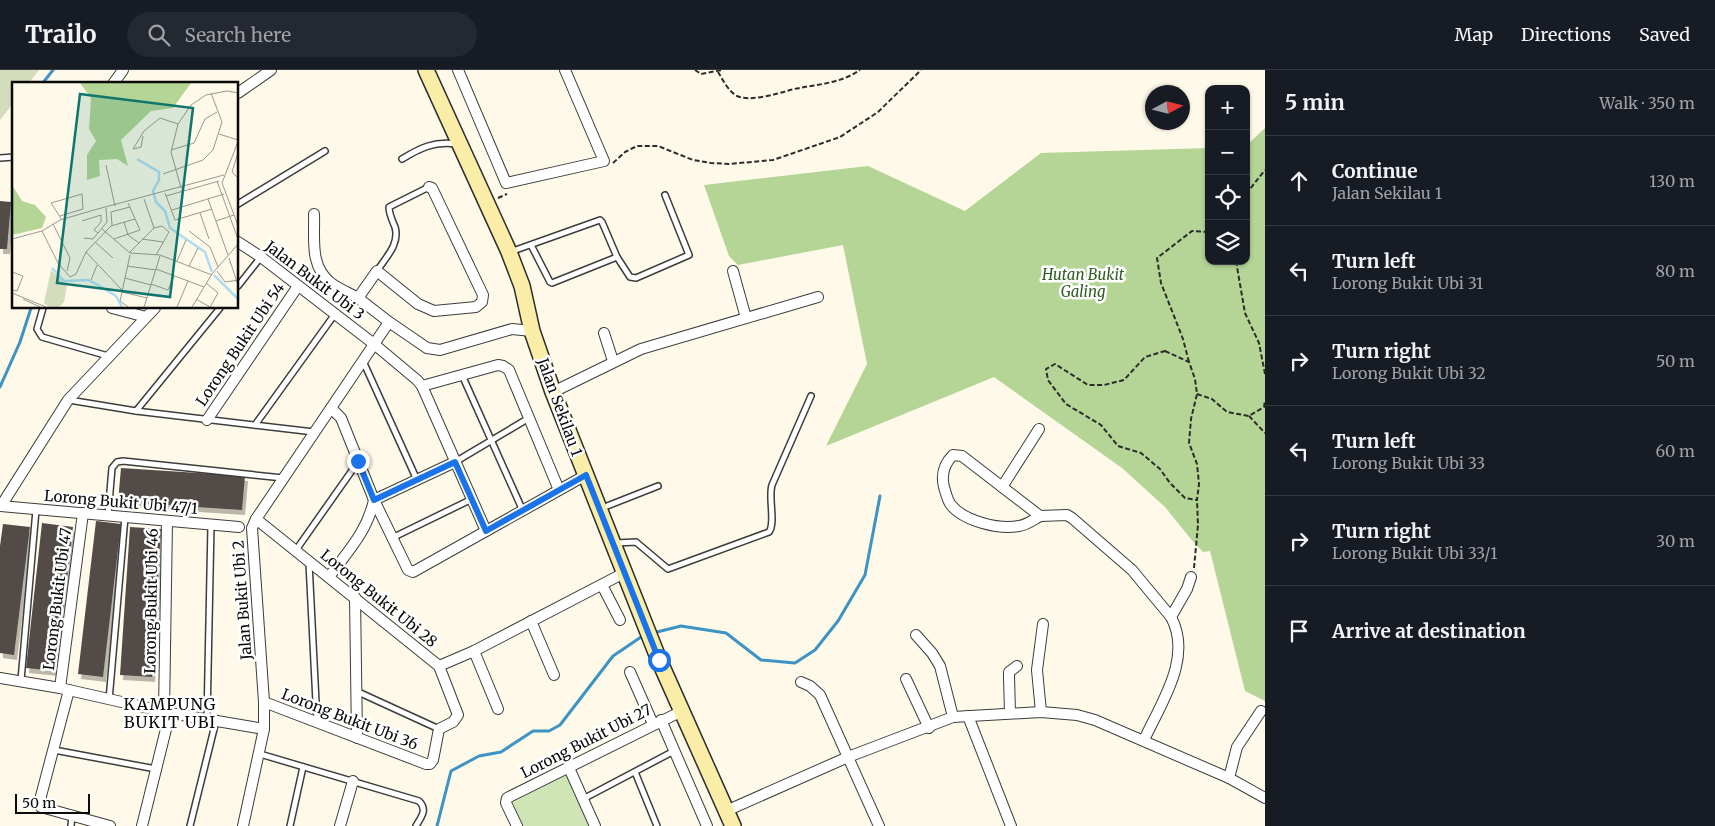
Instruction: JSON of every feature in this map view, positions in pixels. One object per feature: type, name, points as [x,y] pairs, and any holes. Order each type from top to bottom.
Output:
[{"type":"street","points":[[114,82],[123,70]]},
{"type":"street","points":[[239,92],[271,70]]},
{"type":"street","name":"Jalan Sekilau 1","points":[[426,70],[509,252],[522,286],[532,331],[553,392],[599,510],[659,660],[733,826]]},
{"type":"street","points":[[458,70],[507,188],[604,161],[565,70]]},
{"type":"street","points":[[358,298],[377,270],[418,304],[434,311],[476,308],[482,302],[483,294],[432,188],[429,187]]},
{"type":"street","points":[[314,214],[315,257],[320,271],[331,283],[358,298],[427,348],[440,350],[512,329],[532,331]]},
{"type":"street","name":"Jalan Bukit Ubi 3","points":[[239,243],[261,257],[374,344],[422,386]]},
{"type":"street","points":[[733,271],[746,318]]},
{"type":"street","name":"Lorong Bukit Ubi 54","points":[[207,420],[298,286]]},
{"type":"street","points":[[553,392],[641,349],[818,298]]},
{"type":"street","points":[[116,309],[146,317]]},
{"type":"street","points":[[1,506],[78,387],[153,309]]},
{"type":"street","name":"Jalan Bukit Ubi 2","points":[[243,826],[264,729],[264,702],[252,528],[283,478],[389,322]]},
{"type":"street","points":[[604,333],[613,362]]},
{"type":"street","name":"Jalan Sekilau 1","points":[[422,386],[498,365],[509,370],[559,490]]},
{"type":"street","points":[[422,386],[486,531]]},
{"type":"street","points":[[330,408],[341,418],[374,500],[408,570],[413,572],[586,475]]},
{"type":"street","points":[[1002,487],[1039,429]]},
{"type":"street","points":[[1040,516],[962,456],[953,455],[945,466],[943,477],[948,501],[961,514],[981,523],[1008,526],[1019,526],[1029,523],[1040,516],[1061,515],[1072,518],[1132,570],[1172,617],[1176,625],[1178,639],[1178,663],[1144,740]]},
{"type":"street","points":[[374,500],[455,462]]},
{"type":"street","points":[[330,577],[364,530],[374,500]]},
{"type":"street","name":"Lorong Bukit Ubi 47/1","points":[[1,506],[239,527]]},
{"type":"street","name":"Lorong Bukit Ubi 47","points":[[72,821],[41,807],[40,796],[53,750],[64,689],[83,513]]},
{"type":"street","name":"Lorong Bukit Ubi 28","points":[[256,519],[439,666],[474,651],[624,573]]},
{"type":"street","name":"Lorong Bukit Ubi 46","points":[[142,826],[167,712],[167,521]]},
{"type":"street","points":[[1172,617],[1191,577]]},
{"type":"street","points":[[602,585],[620,620]]},
{"type":"street","points":[[355,597],[357,738]]},
{"type":"street","points":[[531,621],[554,675]]},
{"type":"street","points":[[1041,712],[1037,670],[1043,624]]},
{"type":"street","points":[[916,635],[932,653],[940,666],[953,717]]},
{"type":"street","points":[[474,651],[498,709]]},
{"type":"street","name":"Lorong Bukit Ubi 36","points":[[264,702],[430,764],[433,760],[439,729],[453,722],[458,715],[439,666]]},
{"type":"street","points":[[1010,713],[1009,676],[1010,672],[1017,666]]},
{"type":"street","points":[[630,672],[675,751],[707,826]]},
{"type":"street","points":[[0,678],[21,680],[167,712],[264,729]]},
{"type":"street","points":[[906,680],[928,728]]},
{"type":"street","points":[[801,682],[810,686],[820,696],[879,826]]},
{"type":"street","name":"Lorong Bukit Ubi 27","points":[[516,826],[506,800],[507,798],[682,711]]},
{"type":"street","points":[[1229,778],[1237,747],[1260,711]]},
{"type":"street","points":[[726,811],[848,757],[953,717],[1041,712],[1086,717],[1144,740],[1229,778],[1265,798]]},
{"type":"street","points":[[968,716],[1011,826]]},
{"type":"street","points":[[569,768],[595,826]]},
{"type":"street","points":[[340,826],[353,781]]},
{"type":"street","points":[[72,821],[110,826]]},
{"type":"lane","points":[[402,159],[419,148],[434,144],[459,144]]},
{"type":"lane","points":[[239,203],[325,151]]},
{"type":"lane","points":[[377,270],[394,248],[396,232],[389,213],[389,207],[429,187]]},
{"type":"lane","points":[[509,252],[600,220],[618,258],[630,277],[636,278],[689,255],[665,195]]},
{"type":"lane","points":[[531,244],[552,283],[618,258]]},
{"type":"lane","points":[[239,285],[261,257]]},
{"type":"lane","points":[[42,309],[37,329],[42,337],[108,356]]},
{"type":"lane","points":[[136,411],[219,309]]},
{"type":"lane","points":[[255,425],[335,314]]},
{"type":"lane","points":[[362,361],[417,480]]},
{"type":"lane","points":[[462,375],[523,511]]},
{"type":"lane","points":[[613,543],[636,542],[668,570],[769,532],[772,524],[770,497],[772,484],[811,396]]},
{"type":"lane","points":[[68,400],[136,411],[314,432]]},
{"type":"lane","points":[[455,462],[529,418]]},
{"type":"lane","points":[[296,550],[358,461]]},
{"type":"lane","points":[[108,515],[112,468],[117,462],[283,478]]},
{"type":"lane","points":[[599,510],[658,486]]},
{"type":"lane","points":[[392,538],[472,499]]},
{"type":"lane","points":[[21,680],[36,509]]},
{"type":"lane","points":[[109,700],[125,517]]},
{"type":"lane","points":[[190,826],[212,720],[211,525]]},
{"type":"lane","points":[[308,560],[317,722]]},
{"type":"lane","points":[[356,691],[439,729]]},
{"type":"lane","points":[[53,750],[156,769]]},
{"type":"lane","points":[[583,799],[675,751]]},
{"type":"lane","points":[[260,754],[419,801],[424,806],[424,812],[416,826]]},
{"type":"lane","points":[[290,826],[303,767]]},
{"type":"lane","points":[[635,772],[657,826]]},
{"type":"path","points":[[695,70],[701,74],[722,70]]},
{"type":"path","points":[[718,72],[724,83],[738,96],[756,98],[822,86],[850,76],[860,70]]},
{"type":"path","points":[[610,165],[625,152],[637,146],[658,146],[693,160],[711,163],[729,164],[773,160],[840,137],[878,112],[922,70]]},
{"type":"path","points":[[1250,189],[1265,170]]},
{"type":"path","points":[[487,204],[507,188]]},
{"type":"path","points":[[1191,577],[1196,555],[1199,484],[1197,464],[1189,443],[1191,419],[1197,394],[1195,379],[1183,340],[1161,284],[1158,258],[1192,231],[1205,232]]},
{"type":"path","points":[[1237,265],[1245,313],[1259,343],[1265,374]]},
{"type":"path","points":[[1189,362],[1165,351],[1145,357],[1124,380],[1104,385],[1088,385],[1055,364],[1046,370],[1048,380],[1066,404],[1101,425],[1118,446],[1141,453],[1160,469],[1170,483],[1185,498],[1197,500]]},
{"type":"path","points":[[1197,394],[1212,399],[1227,412],[1249,416],[1265,433]]},
{"type":"path","points":[[1249,416],[1264,407],[1265,400]]},
{"type":"green space","points":[[0,70],[39,70],[30,82],[12,82],[12,105],[0,120]]},
{"type":"green space","name":"Hutan Bukit Galing","points":[[1265,128],[1265,701],[1245,691],[1210,551],[1203,552],[1165,507],[1122,468],[994,377],[826,446],[867,364],[843,245],[738,265],[729,256],[704,185],[868,166],[965,211],[1041,153],[1205,148],[1205,265],[1250,265],[1250,142]]},
{"type":"green space","points":[[563,766],[590,826],[512,826],[500,798]]},
{"type":"building","points":[[0,201],[11,202],[7,249],[0,249]]},
{"type":"building","points":[[121,468],[245,476],[242,510],[118,502]]},
{"type":"building","points":[[96,521],[121,524],[103,677],[78,674]]},
{"type":"building","points":[[42,523],[73,527],[56,671],[26,668]]},
{"type":"building","points":[[3,524],[30,527],[14,655],[0,653],[0,546]]},
{"type":"building","points":[[130,527],[161,529],[152,677],[120,675]]},
{"type":"waterway","points":[[44,82],[53,70]]},
{"type":"waterway","points":[[0,387],[20,342],[31,309]]},
{"type":"waterway","points":[[653,633],[681,626],[726,633],[761,660],[795,663],[815,650],[838,621],[865,575],[880,496]]},
{"type":"waterway","points":[[437,826],[451,771],[479,756],[501,752],[533,731],[549,731],[560,725],[613,656],[644,635]]},
{"type":"district","name":"KAMPUNG BUKIT UBI","points":[[170,713]]},
{"type":"route","points":[[358,461],[374,500],[455,462],[486,531],[586,475],[659,660]]}]
